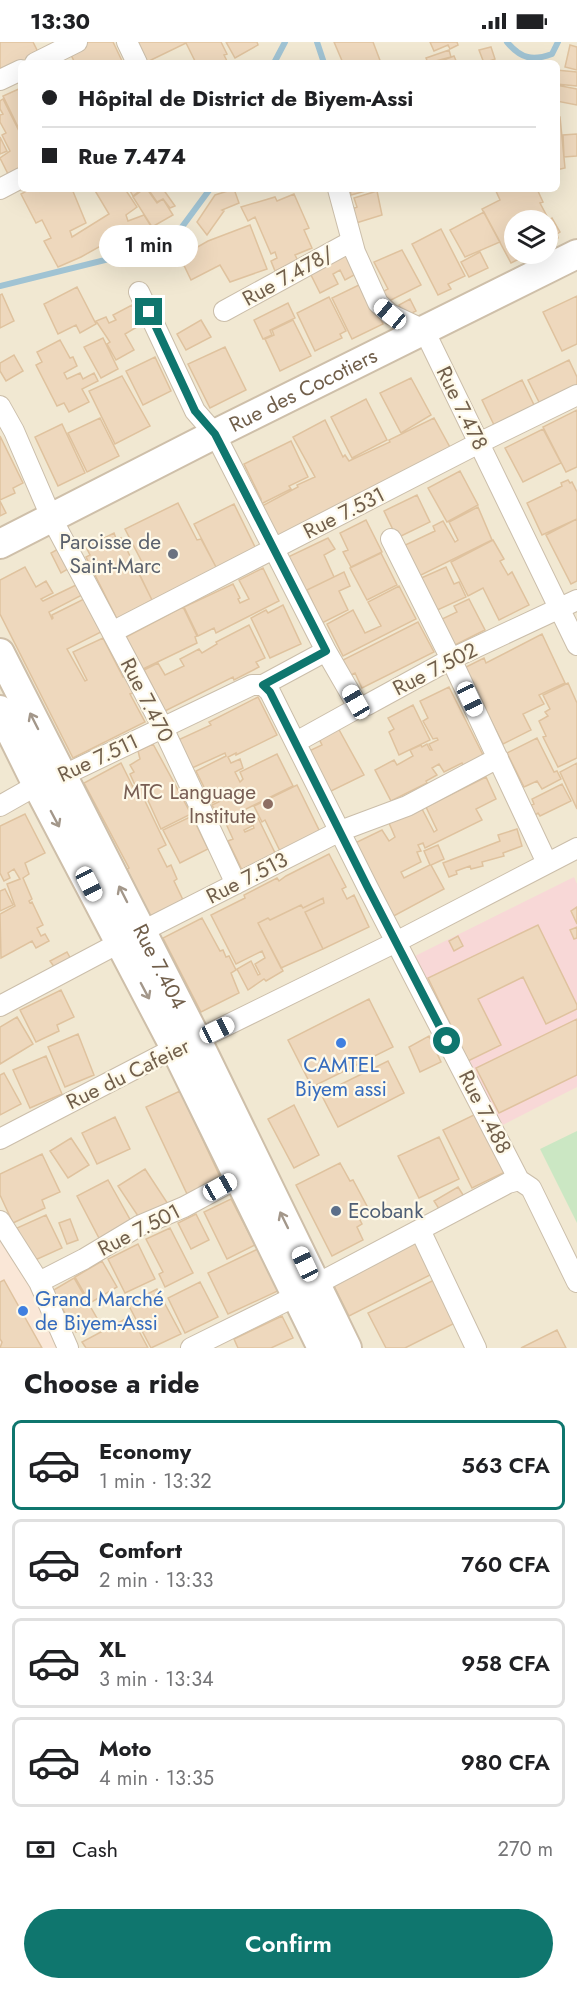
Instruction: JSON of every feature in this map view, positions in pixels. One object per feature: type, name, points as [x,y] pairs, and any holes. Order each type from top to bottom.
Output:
[{"type":"main road","name":"Rue des Cocotiers","points":[[0,544],[577,254]]},
{"type":"main road","name":"Rue 7.404","points":[[0,653],[50,780],[186,1044],[305,1291],[322,1348]]},
{"type":"main road","name":"Rue 7.404","points":[[0,710],[50,780]]},
{"type":"main road","name":"Rue 7.404","points":[[186,1044],[238,1178],[305,1291],[347,1348]]},
{"type":"street","points":[[41,60],[77,42]]},
{"type":"street","points":[[127,42],[136,60]]},
{"type":"street","points":[[0,80],[18,71]]},
{"type":"street","points":[[0,189],[18,180]]},
{"type":"street","points":[[339,192],[355,252],[378,303],[390,314],[424,330]]},
{"type":"street","name":"Rue 7.478/","points":[[224,311],[352,241]]},
{"type":"street","points":[[139,292],[195,411],[215,434],[326,651],[356,702],[361,706]]},
{"type":"street","name":"Rue 7.478","points":[[424,330],[479,443],[568,605],[577,645]]},
{"type":"street","name":"Rue 7.531","points":[[112,632],[577,395]]},
{"type":"street","name":"Rue 7.470","points":[[0,406],[14,431],[52,519],[163,728],[236,884]]},
{"type":"street","points":[[391,539],[451,659],[547,863]]},
{"type":"street","name":"Rue 7.502","points":[[296,742],[451,659],[568,605]]},
{"type":"street","name":"Rue 7.511","points":[[0,806],[252,685],[263,685],[326,651]]},
{"type":"street","name":"Rue 7.488","points":[[263,685],[270,692],[296,742],[519,1180],[531,1188],[577,1282]]},
{"type":"street","name":"Rue 7.513","points":[[2,999],[131,937],[340,831],[407,806],[498,758]]},
{"type":"street","name":"Rue du Cafeier","points":[[0,1139],[186,1044],[396,942],[577,848]]},
{"type":"street","name":"Rue 7.501","points":[[39,1282],[84,1259],[139,1226],[184,1207],[238,1178]]},
{"type":"street","points":[[191,1348],[305,1291],[508,1183],[519,1180]]},
{"type":"street","points":[[0,1221],[39,1282],[68,1348]]},
{"type":"street","points":[[420,1230],[476,1348]]},
{"type":"shaded area","points":[[0,42],[577,42],[577,1348],[0,1348]]},
{"type":"shaded area","points":[[574,877],[577,884],[577,1087],[495,1129],[407,960]]},
{"type":"shaded area","name":"Grand Marché de Biyem-Assi","points":[[0,1211],[63,1348],[0,1348]]},
{"type":"green space","points":[[577,1131],[577,1223],[540,1149]]},
{"type":"building","points":[[0,42],[33,42],[39,54],[27,60],[18,60],[18,65],[0,74]]},
{"type":"building","points":[[87,42],[113,42],[122,60],[74,60],[69,51]]},
{"type":"building","points":[[137,42],[221,42],[227,54],[224,55],[226,60],[194,60],[186,43],[151,60],[146,60]]},
{"type":"building","points":[[226,42],[257,42],[258,45],[235,58]]},
{"type":"building","points":[[334,42],[373,42],[380,60],[342,60]]},
{"type":"building","points":[[430,42],[457,42],[458,45],[450,49],[448,45],[434,51]]},
{"type":"building","points":[[570,45],[577,47],[577,70],[565,67]]},
{"type":"building","points":[[491,47],[495,59],[483,60],[479,50]]},
{"type":"building","points":[[449,50],[451,57],[440,60],[427,60],[426,58]]},
{"type":"building","points":[[454,56],[456,60],[444,60]]},
{"type":"building","points":[[560,70],[577,72],[577,86],[560,84]]},
{"type":"building","points":[[560,86],[577,89],[577,105],[560,102]]},
{"type":"building","points":[[18,89],[18,127],[3,96]]},
{"type":"building","points":[[3,99],[18,129],[18,169],[8,174],[0,158],[10,151],[2,135],[6,133],[0,122],[0,115],[3,114],[0,101]]},
{"type":"building","points":[[560,117],[565,168],[560,169]]},
{"type":"building","points":[[577,134],[577,156],[564,157],[563,135]]},
{"type":"building","points":[[0,137],[7,151],[0,154]]},
{"type":"building","points":[[25,192],[73,192],[86,223],[70,231],[72,237],[109,214],[96,192],[127,192],[137,207],[126,215],[128,221],[144,215],[156,234],[130,247],[122,234],[58,267],[44,241],[51,238],[42,220],[36,223],[21,194]]},
{"type":"building","points":[[140,192],[149,192],[157,203],[163,199],[173,215],[152,227],[133,197]]},
{"type":"building","points":[[150,192],[165,192],[175,206],[170,208],[163,199],[157,202]]},
{"type":"building","points":[[235,192],[239,203],[222,210],[224,211],[207,235],[197,222],[215,195]]},
{"type":"building","points":[[377,192],[382,215],[356,223],[352,209],[357,207],[354,198]]},
{"type":"building","points":[[496,192],[538,192],[544,210],[504,210],[504,250],[482,209],[500,200]]},
{"type":"building","points":[[294,194],[309,228],[304,230],[312,248],[295,255],[298,261],[275,271],[271,261],[277,258],[275,252],[271,254],[255,217],[248,221],[241,207],[275,197],[277,201]]},
{"type":"building","points":[[484,212],[500,242],[465,257],[450,230]]},
{"type":"building","points":[[250,225],[267,269],[230,282],[220,265],[191,280],[180,257],[208,241]]},
{"type":"building","points":[[441,229],[465,276],[448,284],[451,289],[438,295],[412,244]]},
{"type":"building","points":[[402,250],[421,285],[387,302],[382,292],[388,289],[374,262]]},
{"type":"building","points":[[345,251],[356,274],[345,280],[340,270],[333,274],[338,284],[320,293],[308,269]]},
{"type":"building","points":[[480,252],[488,268],[469,277],[461,262]]},
{"type":"building","points":[[363,283],[383,324],[352,339],[332,298]]},
{"type":"building","points":[[77,287],[96,324],[80,333],[76,325],[58,334],[44,304]]},
{"type":"building","points":[[2,294],[14,321],[0,328],[0,295]]},
{"type":"building","points":[[577,296],[577,344],[562,351],[543,312]]},
{"type":"building","points":[[329,297],[346,331],[340,334],[342,338],[315,351],[297,313]]},
{"type":"building","points":[[410,299],[416,311],[404,317],[399,305]]},
{"type":"building","points":[[288,303],[295,318],[270,330],[272,335],[263,339],[254,320]]},
{"type":"building","points":[[132,305],[142,324],[125,334],[134,350],[116,360],[107,344],[110,342],[96,321],[106,317],[109,323],[116,320],[113,315]]},
{"type":"building","points":[[201,320],[211,337],[186,350],[177,334]]},
{"type":"building","points":[[293,320],[311,356],[280,371],[265,339],[274,335],[272,330]]},
{"type":"building","points":[[103,338],[118,369],[101,378],[84,347]]},
{"type":"building","points":[[60,340],[77,366],[64,373],[67,379],[80,373],[83,379],[94,373],[98,381],[82,389],[89,402],[69,412],[64,403],[57,406],[36,365],[42,362],[37,352]]},
{"type":"building","points":[[225,347],[246,390],[210,408],[188,364]]},
{"type":"building","points":[[14,355],[23,371],[6,381],[0,371],[0,363]]},
{"type":"building","points":[[155,357],[171,391],[143,405],[126,371]]},
{"type":"building","points":[[569,360],[577,377],[577,391],[542,408],[528,380]]},
{"type":"building","points":[[122,376],[150,426],[115,444],[89,391]]},
{"type":"building","points":[[411,378],[431,415],[401,433],[380,393]]},
{"type":"building","points":[[522,380],[536,409],[496,429],[482,400]]},
{"type":"building","points":[[366,399],[387,440],[352,458],[331,417]]},
{"type":"building","points":[[577,410],[577,467],[566,472],[543,427]]},
{"type":"building","points":[[100,418],[119,456],[87,472],[68,433]]},
{"type":"building","points":[[434,418],[452,451],[278,537],[262,506],[315,477],[293,437],[325,420],[343,457],[345,455],[349,461]]},
{"type":"building","points":[[62,424],[85,473],[58,486],[35,437]]},
{"type":"building","points":[[543,429],[561,463],[523,482],[505,448]]},
{"type":"building","points":[[0,436],[23,483],[13,488],[15,493],[0,500]]},
{"type":"building","points":[[291,441],[308,477],[289,486],[291,489],[261,504],[261,499],[244,464]]},
{"type":"building","points":[[460,471],[478,505],[447,522],[428,488]]},
{"type":"building","points":[[568,480],[572,482],[577,492],[577,519],[542,535],[527,503],[562,486],[561,483]]},
{"type":"building","points":[[417,495],[430,522],[397,538],[384,511]]},
{"type":"building","points":[[0,501],[6,513],[0,516]]},
{"type":"building","name":"Paroisse de Saint-Marc","points":[[178,503],[197,540],[201,539],[217,569],[150,602],[152,600],[138,571],[145,568],[125,529]]},
{"type":"building","points":[[234,504],[256,549],[217,569],[194,524]]},
{"type":"building","points":[[478,507],[492,540],[417,577],[401,547],[435,531],[433,526],[443,521],[455,542],[458,540],[449,522]]},
{"type":"building","points":[[577,519],[577,581],[571,584],[546,535]]},
{"type":"building","points":[[366,520],[382,552],[351,567],[343,552],[348,550],[340,533]]},
{"type":"building","points":[[114,533],[117,541],[121,538],[152,600],[117,619],[86,557],[90,555],[86,547]]},
{"type":"building","points":[[328,538],[335,549],[324,555],[334,577],[305,591],[288,557]]},
{"type":"building","points":[[493,540],[504,559],[500,561],[508,575],[512,572],[529,605],[499,620],[483,588],[468,596],[451,562]]},
{"type":"building","points":[[58,549],[68,569],[61,573],[51,553]]},
{"type":"building","points":[[381,553],[397,585],[367,600],[350,568]]},
{"type":"building","points":[[25,567],[36,587],[46,581],[53,593],[41,599],[43,601],[76,585],[82,595],[49,612],[52,619],[52,615],[84,599],[101,632],[67,649],[85,681],[87,680],[73,652],[103,638],[123,677],[128,675],[136,692],[130,694],[145,722],[73,758],[0,614],[0,580]]},
{"type":"building","points":[[446,567],[454,584],[459,582],[466,597],[433,612],[419,579]]},
{"type":"building","points":[[263,568],[279,601],[216,633],[214,628],[198,636],[184,607],[233,584],[240,603],[249,599],[239,580]]},
{"type":"building","points":[[344,572],[350,586],[339,591],[348,610],[322,623],[307,590]]},
{"type":"building","points":[[399,586],[416,619],[343,656],[327,624],[353,610],[365,633],[381,626],[368,602]]},
{"type":"building","points":[[469,599],[485,630],[453,646],[440,620],[457,612],[454,606]]},
{"type":"building","points":[[283,605],[301,644],[270,658],[251,618]]},
{"type":"building","points":[[183,607],[197,636],[195,637],[197,643],[143,669],[126,637]]},
{"type":"building","points":[[418,622],[434,652],[362,688],[355,673],[349,676],[341,661]]},
{"type":"building","points":[[249,625],[265,658],[256,662],[259,667],[234,680],[233,677],[165,711],[144,670],[158,663],[165,675],[184,666],[180,659],[199,649],[202,653],[217,644],[216,642]]},
{"type":"building","points":[[542,634],[565,683],[539,695],[544,704],[523,714],[531,730],[503,744],[464,668],[484,658],[486,663]]},
{"type":"building","points":[[568,683],[577,703],[577,758],[558,767],[543,737],[546,736],[539,721],[548,716],[545,712],[550,709],[543,695]]},
{"type":"building","points":[[449,687],[484,757],[464,768],[462,763],[444,772],[439,764],[432,768],[437,775],[426,781],[427,783],[391,801],[375,770],[394,760],[397,765],[413,756],[410,750],[421,745],[422,747],[427,744],[432,750],[429,744],[438,740],[433,739],[423,721],[428,718],[420,701]]},
{"type":"building","points":[[258,697],[277,735],[228,757],[231,763],[240,759],[243,768],[235,772],[240,782],[243,779],[240,772],[277,754],[293,786],[244,810],[252,826],[244,830],[245,832],[254,828],[252,822],[258,818],[278,859],[245,876],[228,841],[233,839],[222,815],[218,816],[212,805],[244,790],[243,788],[212,803],[196,771],[226,756],[225,753],[192,768],[178,740],[211,725],[209,722]]},
{"type":"building","points":[[413,705],[430,740],[399,755],[389,732],[394,729],[388,718]]},
{"type":"building","points":[[337,726],[364,775],[329,792],[309,751],[322,745],[317,735]]},
{"type":"building","points":[[537,738],[554,772],[557,771],[561,779],[542,789],[537,781],[524,787],[507,753]]},
{"type":"building","points":[[153,744],[191,814],[161,829],[146,796],[143,797],[166,845],[158,849],[167,867],[171,865],[177,879],[174,881],[183,900],[165,909],[154,919],[152,915],[149,916],[127,869],[129,868],[84,783],[121,763],[133,787],[135,785],[130,774],[134,772],[130,765],[140,759],[138,751]]},
{"type":"building","points":[[577,763],[577,809],[560,772]]},
{"type":"building","points":[[486,777],[496,799],[476,809],[482,820],[425,848],[423,843],[418,845],[421,851],[417,852],[421,862],[401,872],[404,878],[430,865],[424,851],[438,845],[444,859],[431,865],[444,889],[390,918],[355,843],[382,830],[389,841],[395,837],[389,823],[421,807],[434,832],[437,830],[426,807]]},
{"type":"building","points":[[562,784],[571,801],[540,816],[538,813],[535,815],[531,805],[534,804],[532,799]]},
{"type":"building","points":[[297,785],[320,832],[280,851],[265,820],[262,822],[254,806]]},
{"type":"building","points":[[25,814],[45,853],[25,863],[29,874],[23,878],[32,899],[29,901],[32,902],[43,925],[37,928],[41,936],[45,934],[49,941],[36,948],[32,941],[1,958],[0,914],[15,906],[7,884],[20,879],[14,869],[8,873],[10,878],[4,881],[0,873],[0,826]]},
{"type":"building","points":[[192,816],[208,849],[180,863],[163,830]]},
{"type":"building","points":[[517,829],[522,846],[503,853],[504,856],[482,862],[483,866],[471,869],[470,866],[456,871],[457,874],[449,877],[443,863],[500,841],[498,835]]},
{"type":"building","points":[[329,854],[346,887],[342,889],[347,899],[354,895],[369,927],[323,949],[305,912],[324,903],[323,898],[303,908],[301,905],[270,920],[268,918],[258,923],[283,971],[266,981],[264,979],[248,990],[237,969],[251,961],[258,975],[260,974],[255,964],[265,958],[262,951],[236,964],[211,915],[245,898],[244,895],[277,878],[279,881]]},
{"type":"building","points":[[5,889],[13,905],[0,911],[0,891]]},
{"type":"building","points":[[323,898],[324,903],[305,912],[323,949],[281,968],[258,923],[268,918],[270,920],[301,905],[303,908]]},
{"type":"building","points":[[577,907],[577,924],[571,911]]},
{"type":"building","points":[[202,918],[220,951],[223,950],[226,957],[229,956],[236,970],[231,973],[239,993],[201,1012],[163,938]]},
{"type":"building","points":[[538,925],[577,1009],[546,1024],[523,977],[478,999],[501,1045],[468,1061],[428,978]]},
{"type":"building","points":[[577,927],[577,938],[574,939],[570,930]]},
{"type":"building","points":[[458,936],[463,946],[454,951],[449,941]]},
{"type":"building","points":[[67,952],[73,963],[57,971],[50,961]]},
{"type":"building","points":[[61,990],[74,1017],[57,1025],[59,1031],[36,1042],[20,1010]]},
{"type":"building","name":"CAMTEL Biyem assi","points":[[369,999],[393,1047],[312,1087],[288,1040]]},
{"type":"building","points":[[17,1017],[33,1044],[0,1064],[0,1027]]},
{"type":"building","points":[[577,1019],[577,1075],[499,1113],[476,1068]]},
{"type":"building","points":[[78,1034],[94,1075],[65,1087],[48,1047]]},
{"type":"building","points":[[429,1036],[441,1062],[420,1072],[409,1047]]},
{"type":"building","points":[[46,1056],[62,1094],[30,1108],[13,1070]]},
{"type":"building","points":[[388,1061],[404,1093],[338,1127],[321,1094]]},
{"type":"building","points":[[4,1073],[21,1104],[0,1115],[0,1075]]},
{"type":"building","points":[[180,1091],[222,1181],[188,1196],[146,1107]]},
{"type":"building","points":[[294,1105],[319,1155],[294,1168],[268,1119]]},
{"type":"building","points":[[482,1111],[511,1169],[472,1188],[443,1130]]},
{"type":"building","points":[[115,1117],[130,1149],[97,1164],[82,1133]]},
{"type":"building","points":[[439,1137],[459,1179],[419,1198],[398,1156]]},
{"type":"building","points":[[71,1138],[89,1165],[68,1178],[50,1151]]},
{"type":"building","points":[[42,1154],[60,1192],[42,1200],[45,1208],[13,1223],[0,1195],[0,1174]]},
{"type":"building","name":"Ecobank","points":[[340,1163],[350,1181],[353,1180],[368,1208],[357,1214],[362,1224],[357,1227],[363,1240],[332,1256],[296,1185]]},
{"type":"building","points":[[145,1169],[168,1204],[142,1222],[118,1186]]},
{"type":"building","points":[[108,1180],[132,1223],[100,1240],[77,1196]]},
{"type":"building","points":[[458,1187],[465,1198],[441,1212],[434,1201]]},
{"type":"building","points":[[231,1199],[255,1245],[227,1259],[204,1212]]},
{"type":"building","points":[[196,1214],[209,1240],[191,1249],[178,1223]]},
{"type":"building","points":[[46,1215],[62,1248],[33,1261],[17,1228]]},
{"type":"building","points":[[70,1219],[78,1240],[67,1244],[59,1223]]},
{"type":"building","points":[[170,1228],[193,1273],[165,1287],[159,1274],[163,1272],[146,1239]]},
{"type":"building","points":[[418,1236],[436,1272],[349,1316],[331,1280]]},
{"type":"building","points":[[138,1244],[155,1279],[125,1293],[108,1259]]},
{"type":"building","points":[[262,1247],[282,1289],[228,1314],[208,1273]]},
{"type":"building","points":[[102,1261],[117,1287],[90,1303],[75,1277]]},
{"type":"building","points":[[442,1276],[463,1319],[405,1348],[386,1348],[368,1313]]},
{"type":"building","points":[[74,1278],[98,1320],[76,1332],[52,1291]]},
{"type":"building","points":[[4,1280],[42,1348],[0,1348],[2,1342],[0,1339],[0,1282]]},
{"type":"building","points":[[200,1282],[218,1317],[185,1333],[168,1298]]},
{"type":"building","points":[[157,1289],[181,1334],[151,1348],[128,1304]]},
{"type":"building","points":[[131,1316],[148,1348],[86,1348],[82,1342]]},
{"type":"building","points":[[282,1316],[293,1338],[271,1348],[238,1348],[234,1339]]},
{"type":"building","points":[[557,1330],[566,1348],[521,1348]]},
{"type":"waterway","points":[[276,60],[285,42]]},
{"type":"waterway","points":[[317,42],[323,60]]},
{"type":"waterway","points":[[507,42],[517,52],[533,58],[552,54],[558,42]]},
{"type":"waterway","points":[[0,286],[137,252],[179,231],[208,192]]},
{"type":"place","name":"Paroisse de Saint-Marc","points":[[173,554]]},
{"type":"place","name":"MTC Language Institute","points":[[268,804]]},
{"type":"place","name":"CAMTEL Biyem assi","points":[[341,1043]]},
{"type":"place","name":"Ecobank","points":[[336,1211]]},
{"type":"place","name":"Grand Marché de Biyem-Assi","points":[[23,1311]]},
{"type":"route","points":[[149,312],[195,411],[215,434],[326,651],[263,685],[270,692],[447,1041]]}]
